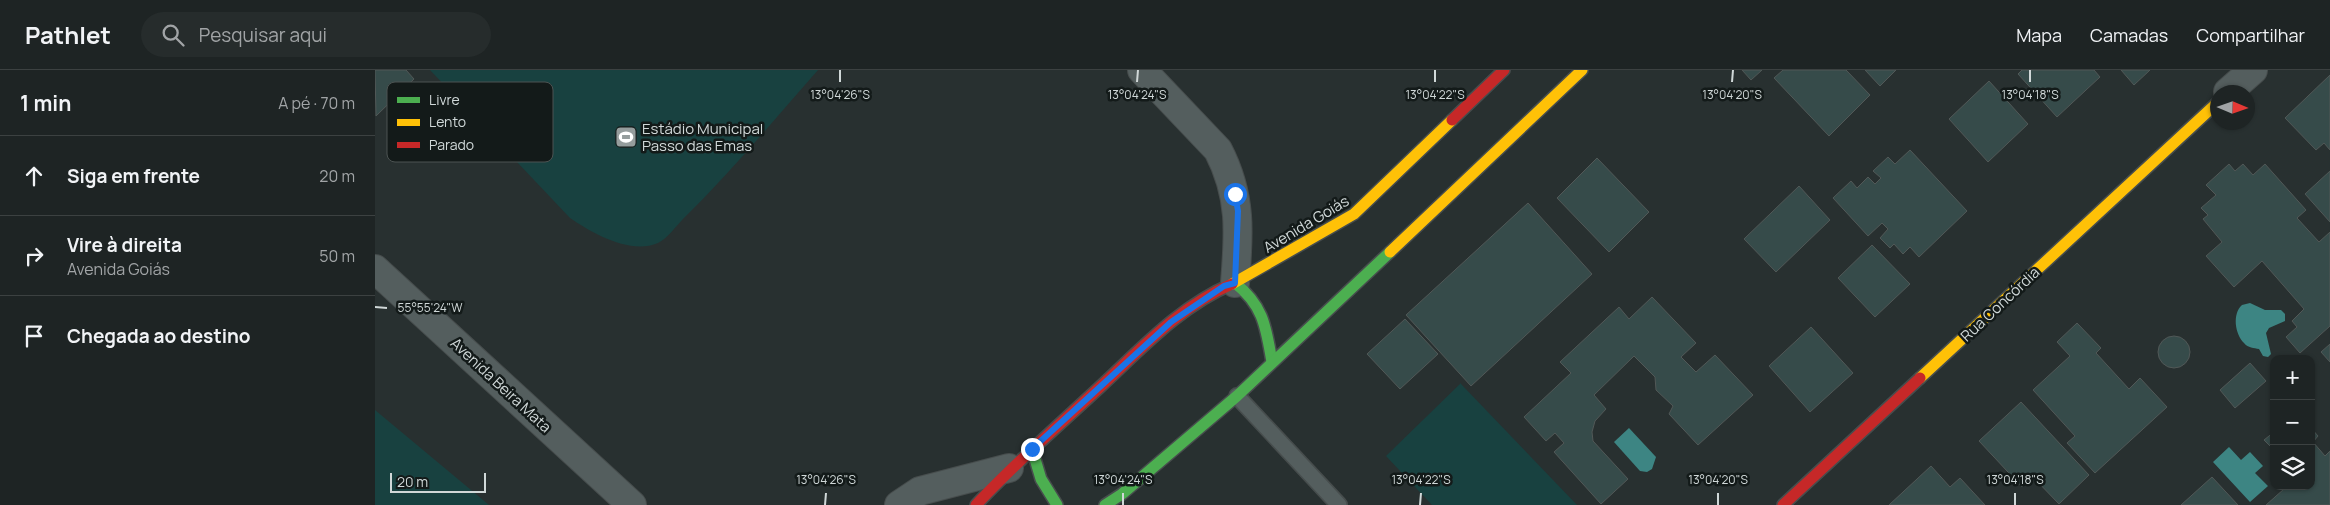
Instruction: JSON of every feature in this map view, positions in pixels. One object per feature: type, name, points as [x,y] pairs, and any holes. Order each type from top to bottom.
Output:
[{"type":"main road","name":"Avenida Goiás","points":[[976,505],[1009,468],[1171,322],[1224,286],[1235,283],[1354,214],[1504,70]]},
{"type":"main road","points":[[1105,505],[1122,494],[1237,396],[1582,70]]},
{"type":"main road","name":"Rua Concórdia","points":[[1783,505],[2210,108]]},
{"type":"main road","points":[[1235,283],[1250,294],[1259,307],[1272,362]]},
{"type":"main road","points":[[1032,449],[1035,466],[1046,489],[1057,505]]},
{"type":"street","points":[[1142,70],[1218,150],[1226,165],[1238,211],[1235,283]]},
{"type":"street","points":[[2236,85],[2253,70]]},
{"type":"street","name":"Avenida Beira Mata","points":[[375,269],[630,504]]},
{"type":"street","points":[[899,505],[920,491],[1009,468]]},
{"type":"lane","points":[[1237,396],[1339,505]]},
{"type":"shaded area","name":"Estádio Municipal Passo das Emas","points":[[430,70],[818,70],[735,164],[668,235],[658,243],[647,246],[636,246],[612,241],[570,218],[517,162],[553,162],[553,82],[441,82]]},
{"type":"shaded area","points":[[2250,303],[2265,310],[2281,310],[2285,314],[2285,321],[2269,328],[2266,333],[2271,354],[2268,357],[2263,356],[2259,349],[2246,345],[2238,335],[2236,319],[2242,305]]},
{"type":"shaded area","points":[[1461,383],[1577,505],[1432,505],[1386,456]]},
{"type":"shaded area","points":[[375,410],[489,505],[375,505]]},
{"type":"shaded area","points":[[1629,428],[1656,457],[1652,469],[1647,472],[1640,471],[1614,442]]},
{"type":"shaded area","points":[[2229,447],[2241,460],[2250,452],[2263,466],[2255,473],[2268,486],[2250,502],[2213,462]]},
{"type":"building","points":[[375,70],[406,70],[414,79],[411,82],[387,82],[387,105],[376,116]]},
{"type":"building","points":[[1742,70],[1762,70],[1751,80]]},
{"type":"building","points":[[1783,70],[1846,70],[1870,95],[1829,136],[1774,78]]},
{"type":"building","points":[[1865,70],[1896,70],[1880,86]]},
{"type":"building","points":[[2022,70],[2094,70],[2100,77],[2057,117],[2018,74]]},
{"type":"building","points":[[2121,70],[2150,70],[2134,85]]},
{"type":"building","points":[[2330,75],[2330,150],[2324,143],[2316,150],[2285,118]]},
{"type":"building","points":[[1989,81],[2028,124],[1988,162],[1949,119]]},
{"type":"building","points":[[1910,150],[1967,211],[1919,257],[1910,247],[1903,254],[1894,244],[1890,248],[1880,238],[1888,229],[1882,223],[1868,236],[1833,198],[1851,181],[1857,188],[1868,177],[1875,184],[1881,178],[1873,171],[1888,157],[1895,164]]},
{"type":"building","points":[[1597,158],[1649,212],[1609,252],[1557,198]]},
{"type":"building","points":[[2229,164],[2235,171],[2243,164],[2253,175],[2265,164],[2306,210],[2297,218],[2319,242],[2330,232],[2330,326],[2300,353],[2286,337],[2297,327],[2292,321],[2304,309],[2262,261],[2234,287],[2206,256],[2222,242],[2203,219],[2208,215],[2201,208],[2216,195],[2206,185]]},
{"type":"building","points":[[2330,171],[2330,222],[2305,194]]},
{"type":"building","points":[[1799,186],[1830,220],[1776,272],[1744,239]]},
{"type":"building","points":[[1528,203],[1592,274],[1471,386],[1406,315]]},
{"type":"building","points":[[1872,245],[1910,284],[1875,317],[1838,278]]},
{"type":"building","points":[[1652,297],[1696,343],[1681,357],[1696,372],[1715,355],[1753,395],[1698,445],[1669,414],[1673,406],[1656,390],[1655,377],[1634,356],[1594,395],[1606,409],[1595,421],[1592,432],[1593,441],[1628,479],[1601,504],[1554,452],[1564,443],[1555,433],[1546,441],[1524,417],[1571,373],[1560,362],[1619,307],[1629,319]]},
{"type":"building","points":[[1405,319],[1438,354],[1400,389],[1367,354]]},
{"type":"building","points":[[2077,323],[2101,348],[2096,353],[2129,389],[2140,378],[2167,407],[2095,473],[2067,443],[2075,436],[2033,390],[2070,356],[2057,342]]},
{"type":"building","points":[[1811,327],[1853,373],[1810,412],[1769,366]]},
{"type":"building","points":[[2174,336],[2185,341],[2190,352],[2185,363],[2174,368],[2163,363],[2158,352],[2163,341]]},
{"type":"building","points":[[2330,344],[2330,362],[2321,352]]},
{"type":"building","points":[[2250,363],[2266,381],[2235,408],[2220,390]]},
{"type":"building","points":[[2021,402],[2089,475],[2059,504],[2032,476],[2022,487],[1979,441]]},
{"type":"building","points":[[2270,435],[2270,446],[2264,440]]},
{"type":"building","points":[[2315,444],[2325,456],[2330,451],[2330,505],[2266,505],[2283,490],[2315,490]]},
{"type":"building","points":[[1931,466],[1950,487],[1960,478],[1985,505],[1889,505]]},
{"type":"building","points":[[2212,477],[2238,505],[2181,505]]},
{"type":"traffic: fast","points":[[1105,505],[1122,494],[1237,396],[1390,252]]},
{"type":"traffic: fast","points":[[1235,283],[1245,292],[1258,309],[1268,339],[1272,362]]},
{"type":"traffic: fast","points":[[1032,449],[1041,479],[1057,505]]},
{"type":"traffic: slow","points":[[1390,252],[1582,70]]},
{"type":"traffic: slow","points":[[1920,378],[2210,109]]},
{"type":"traffic: slow","points":[[1232,284],[1354,214],[1452,120]]},
{"type":"traffic: jam","points":[[1452,120],[1504,70]]},
{"type":"traffic: jam","points":[[976,505],[1021,459],[1178,316],[1213,293],[1232,284]]},
{"type":"traffic: jam","points":[[1783,505],[1920,378]]},
{"type":"place","name":"Estádio Municipal Passo das Emas","points":[[626,137]]},
{"type":"route","points":[[1032,449],[1171,322],[1224,286],[1235,283],[1238,211],[1235,194]]}]
